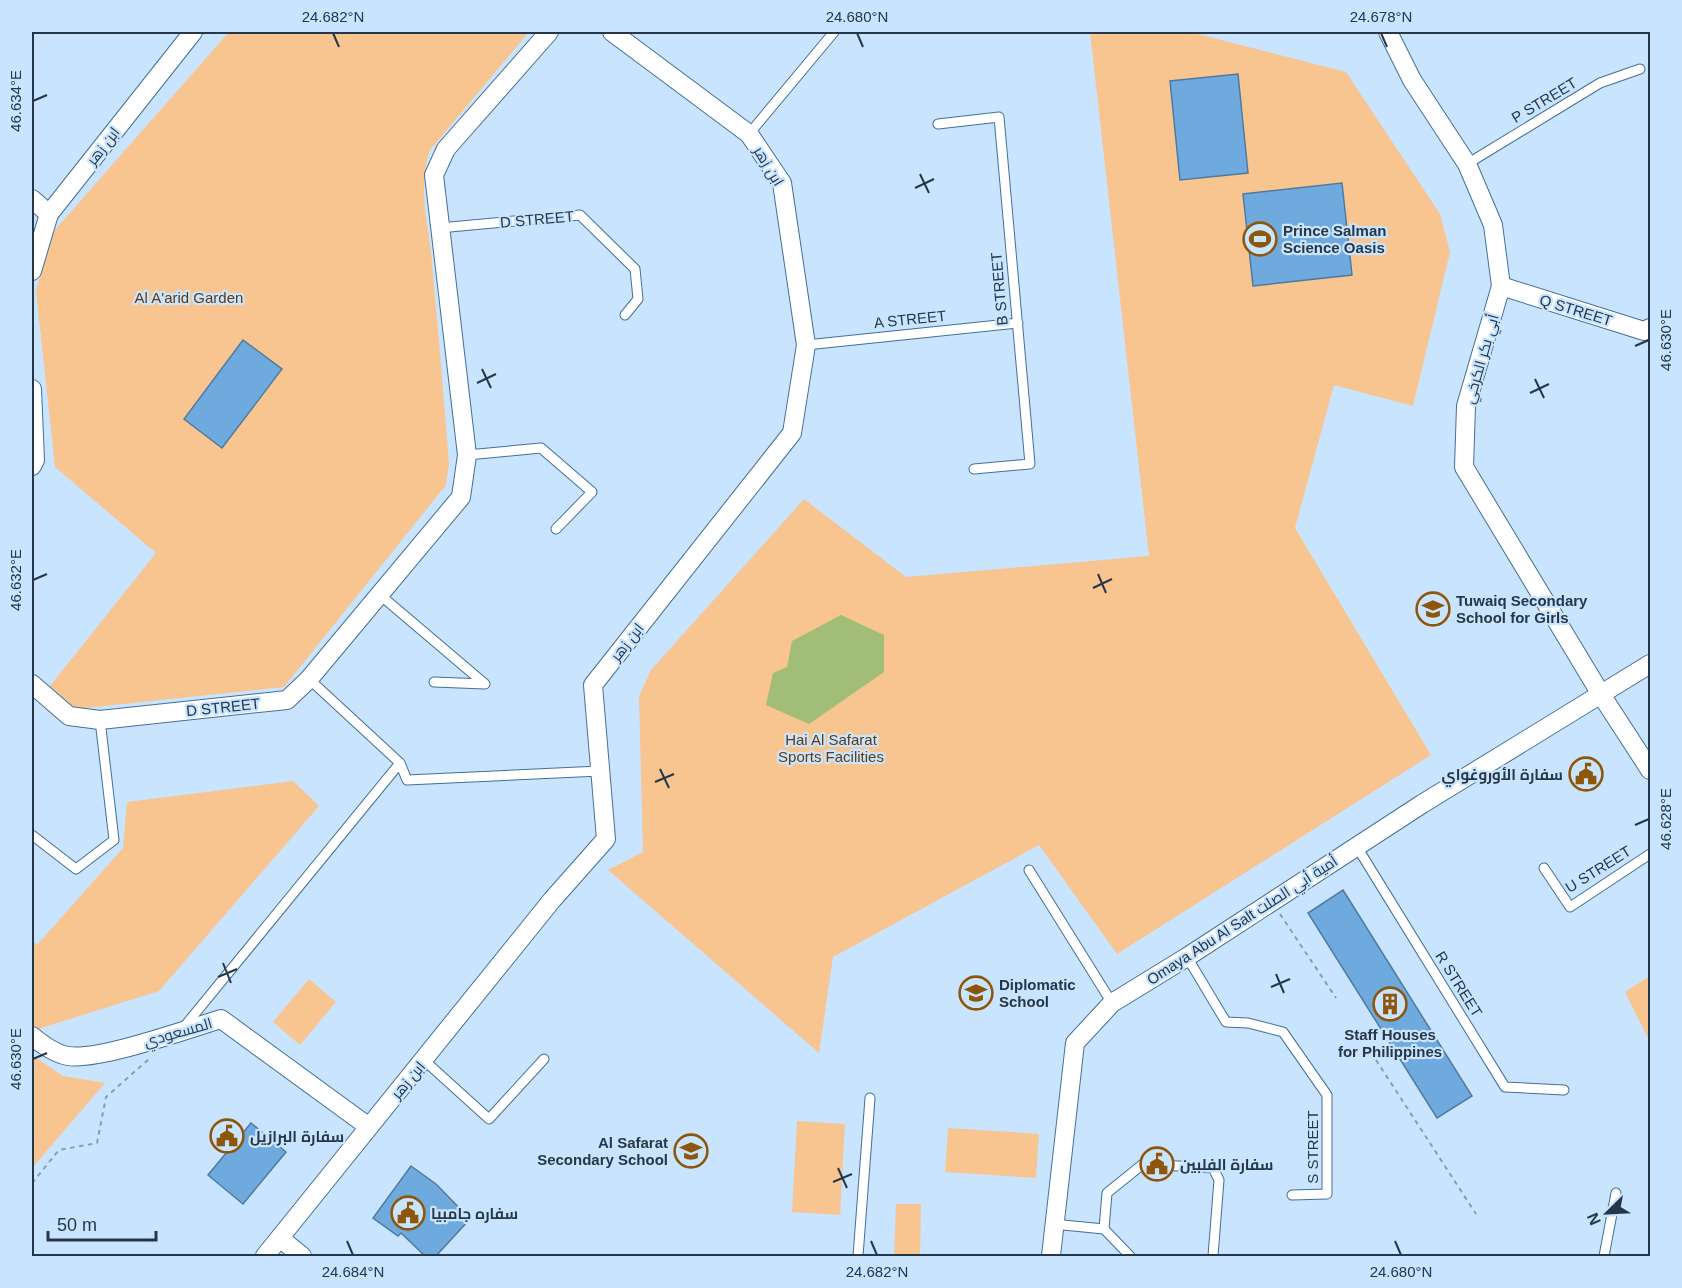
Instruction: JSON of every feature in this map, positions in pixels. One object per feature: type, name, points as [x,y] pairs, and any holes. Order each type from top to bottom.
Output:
[{"type":"street","name":"ابن زهر","points":[[32,271],[49,214],[193,32]]},
{"type":"street","name":"D STREET","points":[[32,684],[69,716],[100,720],[287,700],[309,679],[460,497],[467,456],[434,175],[446,149],[549,32]]},
{"type":"street","name":"ابن زهر","points":[[265,1257],[425,1061],[552,900],[606,839],[593,685],[792,433],[806,345],[782,183],[749,134],[612,32]]},
{"type":"street","name":"أبي بكر الكرخي","points":[[1388,32],[1412,80],[1467,164],[1493,225],[1502,286],[1466,406],[1464,466],[1602,696],[1650,770]]},
{"type":"street","points":[[32,199],[49,214]]},
{"type":"street","name":"Q STREET","points":[[1502,286],[1644,331],[1650,328]]},
{"type":"street","points":[[32,389],[35,460],[32,466]]},
{"type":"street","name":"Omaya Abu Al Salt أمية أبي الصلت","points":[[1051,1257],[1075,1043],[1112,1003],[1650,664]]},
{"type":"street","name":"المسعودي","points":[[32,1036],[40,1043],[68,1056],[105,1052],[221,1019],[369,1127]]},
{"type":"street","points":[[281,1239],[302,1257]]},
{"type":"lane","points":[[749,134],[834,32]]},
{"type":"lane","name":"P STREET","points":[[1467,164],[1600,83],[1640,69]]},
{"type":"lane","name":"B STREET","points":[[938,123],[999,117],[1030,464],[974,469]]},
{"type":"lane","name":"D STREET","points":[[439,228],[580,215],[635,269],[638,299],[625,315]]},
{"type":"lane","name":"A STREET","points":[[806,345],[1018,323]]},
{"type":"lane","points":[[467,456],[541,448],[592,492],[556,529]]},
{"type":"lane","points":[[379,594],[485,684],[434,682]]},
{"type":"lane","points":[[309,679],[400,763],[407,780],[600,771]]},
{"type":"lane","points":[[32,835],[76,869],[114,840],[100,720]]},
{"type":"lane","points":[[181,1031],[400,763]]},
{"type":"lane","name":"R STREET","points":[[1357,847],[1505,1088],[1564,1090]]},
{"type":"lane","name":"U STREET","points":[[1544,868],[1570,907],[1650,854]]},
{"type":"lane","points":[[1029,870],[1112,1003]]},
{"type":"lane","name":"S STREET","points":[[1187,957],[1226,1022],[1248,1023],[1283,1032],[1327,1095],[1327,1194],[1292,1195]]},
{"type":"lane","points":[[425,1061],[489,1119],[544,1059]]},
{"type":"lane","points":[[858,1257],[870,1098]]},
{"type":"lane","points":[[1104,1229],[1107,1193],[1143,1164],[1213,1168],[1220,1180],[1213,1257]]},
{"type":"lane","points":[[1604,1257],[1616,1193]]},
{"type":"lane","points":[[1053,1224],[1104,1229],[1130,1257]]},
{"type":"path","points":[[1272,902],[1336,998]]},
{"type":"path","points":[[32,1182],[59,1150],[97,1143],[106,1097],[156,1053]]},
{"type":"path","points":[[1376,1060],[1476,1214]]},
{"type":"green space","name":"Al A'arid Garden","points":[[229,32],[529,32],[430,150],[426,164],[425,206],[449,464],[446,485],[284,687],[76,709],[50,686],[156,553],[55,467],[36,291],[53,232]]},
{"type":"green space","name":"Hai Al Safarat Sports Facilities","points":[[1090,32],[1190,32],[1346,72],[1440,214],[1450,252],[1413,406],[1334,385],[1295,528],[1431,755],[1117,954],[1039,845],[833,957],[819,1053],[608,870],[643,852],[639,696],[651,670],[804,499],[906,577],[1149,556]]},
{"type":"green space","points":[[293,781],[319,806],[159,991],[38,1029],[32,1024],[32,940],[37,945],[123,848],[127,802]]},
{"type":"green space","points":[[1650,976],[1650,1042],[1625,992]]},
{"type":"green space","points":[[309,979],[336,1002],[300,1045],[273,1022]]},
{"type":"green space","points":[[32,1055],[63,1076],[105,1083],[32,1168]]},
{"type":"green space","points":[[797,1121],[845,1124],[840,1215],[792,1212]]},
{"type":"green space","points":[[948,1128],[1039,1134],[1036,1178],[945,1172]]},
{"type":"green space","points":[[896,1204],[921,1204],[920,1256],[894,1256]]},
{"type":"shaded area","points":[[841,615],[884,635],[884,672],[809,724],[766,705],[773,673],[787,667],[792,641]]},
{"type":"building","points":[[1238,74],[1248,173],[1180,180],[1170,81]]},
{"type":"building","points":[[1342,183],[1352,275],[1253,286],[1243,194]]},
{"type":"building","points":[[243,340],[282,369],[222,448],[184,419]]},
{"type":"building","name":"Staff Houses for Philippines","points":[[1343,890],[1472,1096],[1437,1118],[1308,913]]},
{"type":"building","points":[[251,1123],[286,1152],[243,1204],[208,1175]]},
{"type":"building","points":[[411,1166],[436,1184],[470,1219],[435,1257],[426,1257],[401,1233],[398,1236],[373,1218]]},
{"type":"place","name":"Prince Salman Science Oasis","points":[[1260,239]]},
{"type":"place","name":"Tuwaiq Secondary School for Girls","points":[[1433,609]]},
{"type":"place","name":"سفارة الأوروغواي","points":[[1586,774]]},
{"type":"place","name":"Diplomatic School","points":[[976,993]]},
{"type":"place","name":"Staff Houses for Philippines","points":[[1390,1004]]},
{"type":"place","name":"سفارة البرازيل","points":[[227,1136]]},
{"type":"place","name":"Al Safarat Secondary School","points":[[691,1151]]},
{"type":"place","name":"سفارة الفلبين","points":[[1157,1164]]},
{"type":"place","name":"سفاره جامبيا","points":[[408,1213]]}]
